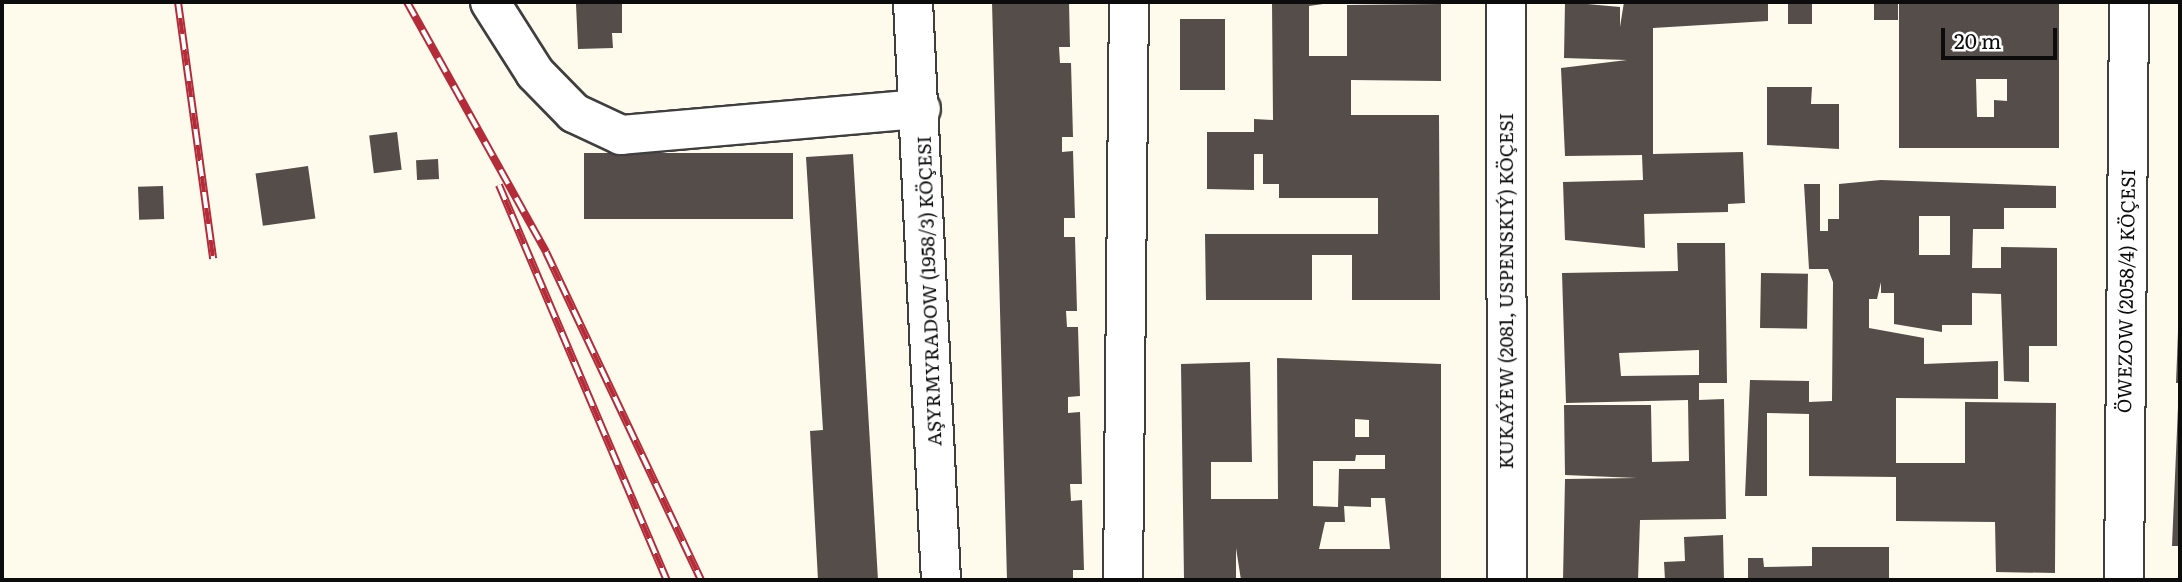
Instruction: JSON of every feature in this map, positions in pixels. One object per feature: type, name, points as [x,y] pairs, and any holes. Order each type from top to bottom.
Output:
[{"type":"street","points":[[490,2],[535,73],[564,103],[621,135],[921,109]]},
{"type":"street","name":"AŞYRMYRADOW (1958/3) KÖÇESI","points":[[913,2],[921,109],[941,580]]},
{"type":"street","points":[[1123,580],[1129,2]]},
{"type":"street","name":"KUKAÝEW (2081, USPENSKIÝ) KÖÇESI","points":[[1506,2],[1507,580]]},
{"type":"street","name":"ÖWEZOW (2058/4) KÖÇESI","points":[[2124,580],[2129,2]]},
{"type":"building","points":[[622,2],[622,33],[612,33],[613,48],[578,49],[576,4]]},
{"type":"building","points":[[992,2],[1069,2],[1070,47],[1059,47],[1060,63],[1071,63],[1073,137],[1062,137],[1062,152],[1073,151],[1075,218],[1064,218],[1064,237],[1075,237],[1077,311],[1066,311],[1067,327],[1078,327],[1080,396],[1068,397],[1068,413],[1080,412],[1082,484],[1070,484],[1071,501],[1082,500],[1084,570],[1073,570],[1073,580],[1007,580]]},
{"type":"building","points":[[1272,2],[1337,2],[1309,6],[1309,56],[1347,56],[1347,5],[1441,4],[1441,81],[1351,80],[1351,115],[1439,115],[1440,300],[1352,300],[1352,255],[1312,255],[1312,300],[1206,300],[1205,234],[1378,234],[1378,198],[1279,198],[1279,184],[1263,184],[1263,154],[1254,154],[1254,190],[1207,189],[1207,132],[1254,132],[1254,119],[1273,120]]},
{"type":"building","points":[[1565,2],[1620,7],[1620,27],[1624,2],[1768,2],[1768,21],[1653,28],[1653,154],[1743,152],[1745,203],[1728,204],[1728,212],[1644,214],[1645,248],[1565,240],[1563,182],[1643,180],[1642,155],[1565,156],[1561,68],[1627,60],[1564,58]]},
{"type":"building","points":[[1788,2],[1812,2],[1812,24],[1788,24]]},
{"type":"building","points":[[1874,2],[1898,2],[1898,20],[1874,20]]},
{"type":"building","points":[[1899,2],[2059,2],[2059,148],[1899,148]],"holes":[[[1976,79],[2007,79],[2007,101],[1994,100],[1994,117],[1977,117]]]},
{"type":"building","points":[[1180,19],[1225,19],[1225,90],[1180,90]]},
{"type":"building","points":[[1767,87],[1812,87],[1811,104],[1839,104],[1839,149],[1767,145]]},
{"type":"building","points":[[397,132],[402,170],[374,173],[369,135]]},
{"type":"building","points":[[584,153],[793,153],[793,219],[584,219]]},
{"type":"building","points":[[853,154],[878,580],[818,580],[810,431],[823,430],[806,157]]},
{"type":"building","points":[[438,159],[439,179],[417,180],[416,160]]},
{"type":"building","points":[[308,166],[315,218],[263,226],[256,173]]},
{"type":"building","points":[[1881,180],[2056,186],[2056,208],[2004,208],[2004,229],[1973,229],[1972,268],[2001,268],[2001,247],[2057,248],[2057,346],[2029,346],[2029,382],[2004,381],[2001,294],[1972,293],[1972,325],[1942,325],[1942,332],[1894,324],[1894,293],[1881,293],[1881,282],[1877,299],[1869,299],[1869,328],[1924,338],[1924,364],[1998,361],[1998,399],[1896,398],[1896,463],[1965,463],[1965,402],[2056,403],[2055,573],[1996,572],[1995,522],[1896,521],[1896,477],[1809,476],[1809,414],[1767,413],[1767,496],[1745,496],[1750,380],[1809,381],[1809,402],[1832,401],[1833,282],[1828,269],[1809,269],[1804,184],[1820,184],[1820,231],[1828,231],[1828,219],[1839,219],[1839,184]],"holes":[[[1919,216],[1950,216],[1950,255],[1919,255]]]},
{"type":"building","points":[[163,186],[164,219],[139,220],[138,187]]},
{"type":"building","points":[[1677,243],[1725,243],[1727,383],[1699,383],[1699,400],[1724,399],[1726,519],[1640,520],[1638,580],[1563,580],[1565,479],[1637,478],[1565,475],[1564,405],[1651,405],[1652,462],[1689,461],[1688,400],[1566,403],[1562,273],[1678,271]],"holes":[[[1699,350],[1699,375],[1621,376],[1619,353]]]},
{"type":"building","points":[[1761,273],[1808,274],[1807,329],[1760,328]]},
{"type":"building","points":[[2178,332],[2180,383],[2176,383]]},
{"type":"building","points":[[1277,358],[1441,364],[1441,580],[1241,580],[1236,548],[1236,580],[1184,580],[1181,364],[1250,362],[1252,462],[1211,462],[1211,499],[1278,499]],"holes":[[[1355,419],[1369,420],[1369,437],[1355,437]],[[1356,455],[1385,455],[1385,469],[1339,469],[1338,507],[1313,506],[1313,461],[1355,461]],[[1371,498],[1385,498],[1390,549],[1319,549],[1325,522],[1345,522],[1344,506],[1371,507]]]},
{"type":"building","points":[[2178,407],[2180,546],[2172,546]]},
{"type":"building","points":[[1723,535],[1724,580],[1665,580],[1664,562],[1685,561],[1684,537]]},
{"type":"building","points":[[1812,547],[1889,547],[1889,580],[1748,580],[1748,558],[1763,558],[1764,567],[1812,566]]},
{"type":"railway","points":[[178,2],[213,259]]},
{"type":"railway","points":[[407,2],[546,252],[701,580]]},
{"type":"railway","points":[[499,185],[667,580]]}]
